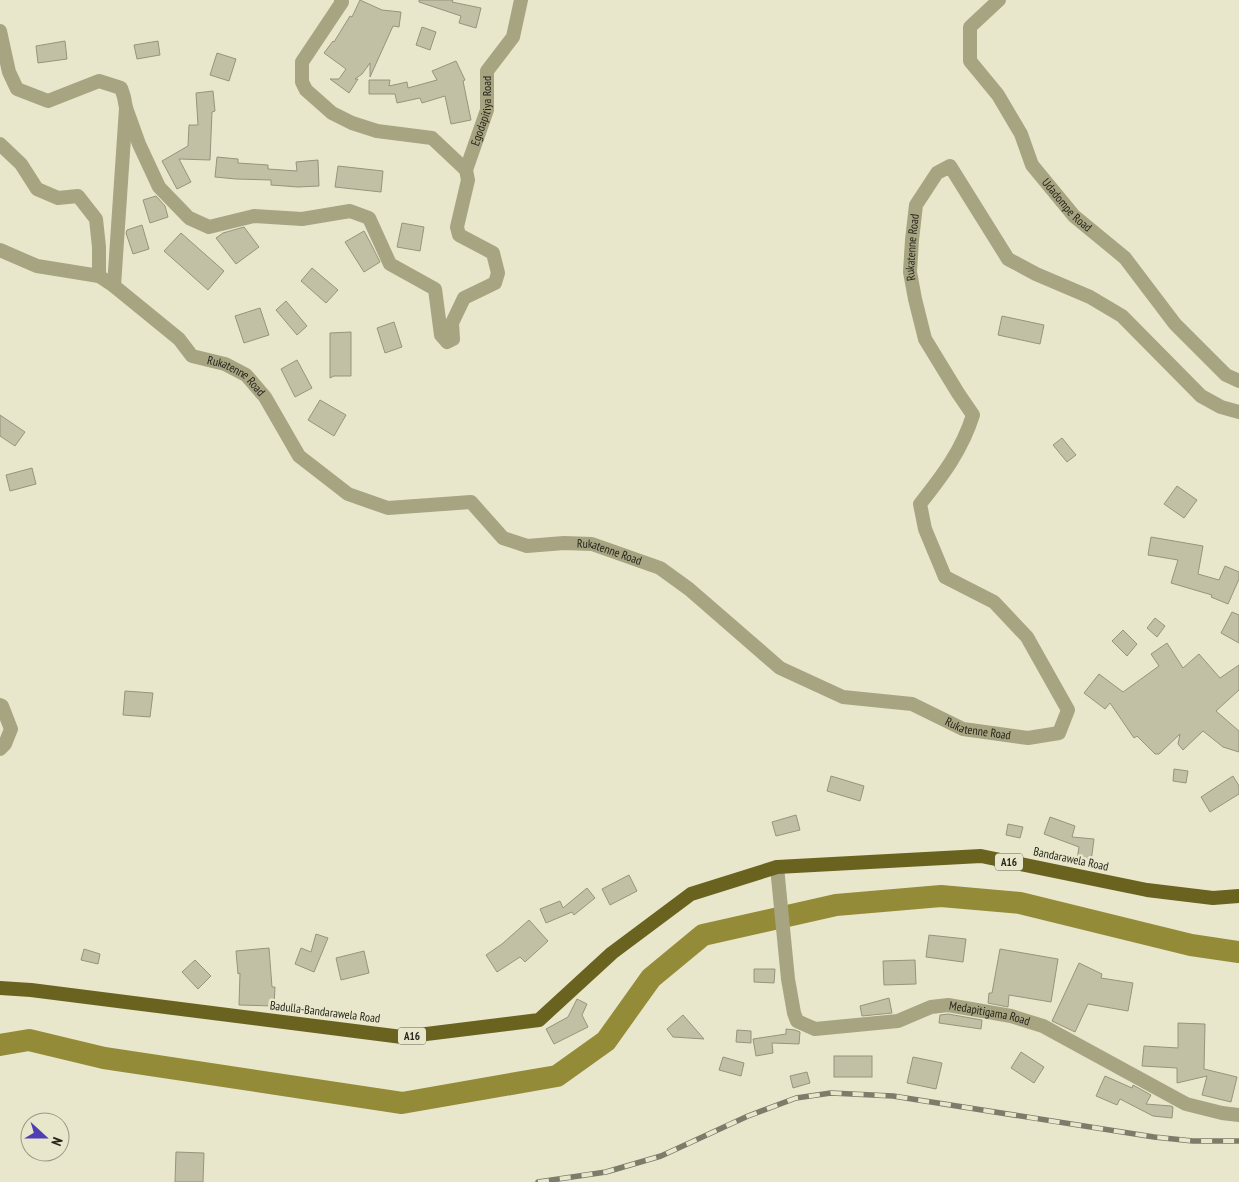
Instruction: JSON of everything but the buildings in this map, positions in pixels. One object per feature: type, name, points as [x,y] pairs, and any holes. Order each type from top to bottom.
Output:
[{"type":"highway","name":"Bandarawela Road","points":[[777,867],[982,856],[1147,890],[1214,898],[1239,896]]},
{"type":"highway","name":"Badulla-Bandarawela Road","points":[[0,988],[31,990],[402,1038],[539,1020],[612,953],[691,894],[777,867]]},
{"type":"street","points":[[341,0],[342,2],[302,62],[302,82],[306,90],[332,113],[352,123],[377,131],[432,138],[466,170]]},
{"type":"street","name":"Egodapitiya Road","points":[[126,108],[139,144],[159,187],[189,218],[209,227],[254,216],[302,219],[350,211],[368,218],[390,264],[435,288],[441,335],[447,342],[453,339],[452,323],[464,298],[495,283],[498,273],[493,253],[458,235],[457,227],[468,180],[466,170],[487,110],[487,71],[513,37],[521,0]]},
{"type":"street","name":"Udadompe Road","points":[[1000,0],[970,27],[970,61],[998,95],[1022,134],[1032,165],[1074,216],[1124,258],[1175,324],[1226,376],[1239,381]]},
{"type":"street","points":[[0,31],[9,72],[17,89],[48,101],[98,81],[121,88],[126,108],[114,286]]},
{"type":"street","points":[[0,144],[21,164],[37,189],[58,198],[78,196],[96,219],[99,247],[99,276]]},
{"type":"street","name":"Rukatenne Road","points":[[0,250],[37,266],[99,276],[179,339],[192,356],[225,364],[246,374],[265,397],[299,456],[348,494],[388,508],[471,502],[503,538],[527,546],[564,543],[592,544],[660,568],[689,590],[780,668],[843,697],[912,704],[963,729],[1028,738],[1059,733],[1068,710],[1027,637],[994,602],[945,577],[925,529],[920,504],[943,475],[958,450],[974,415],[958,393],[925,339],[910,272],[916,205],[938,173],[950,166],[1008,259],[1036,274],[1090,297],[1122,316],[1201,396],[1220,407],[1239,412]]},
{"type":"street","points":[[0,705],[10,729],[5,744],[0,749]]},
{"type":"street","name":"Medapitigama Road","points":[[777,867],[788,979],[797,1020],[815,1029],[898,1021],[931,1007],[948,1005],[1010,1016],[1043,1026],[1186,1104],[1222,1114],[1239,1115]]},
{"type":"waterway","points":[[0,1045],[29,1040],[104,1058],[402,1103],[557,1076],[606,1041],[651,978],[703,935],[836,905],[941,896],[1020,903],[1191,945],[1239,952]]},
{"type":"railway","points":[[538,1182],[606,1172],[661,1156],[748,1116],[796,1098],[831,1093],[893,1096],[1154,1137],[1193,1141],[1239,1141]]}]
